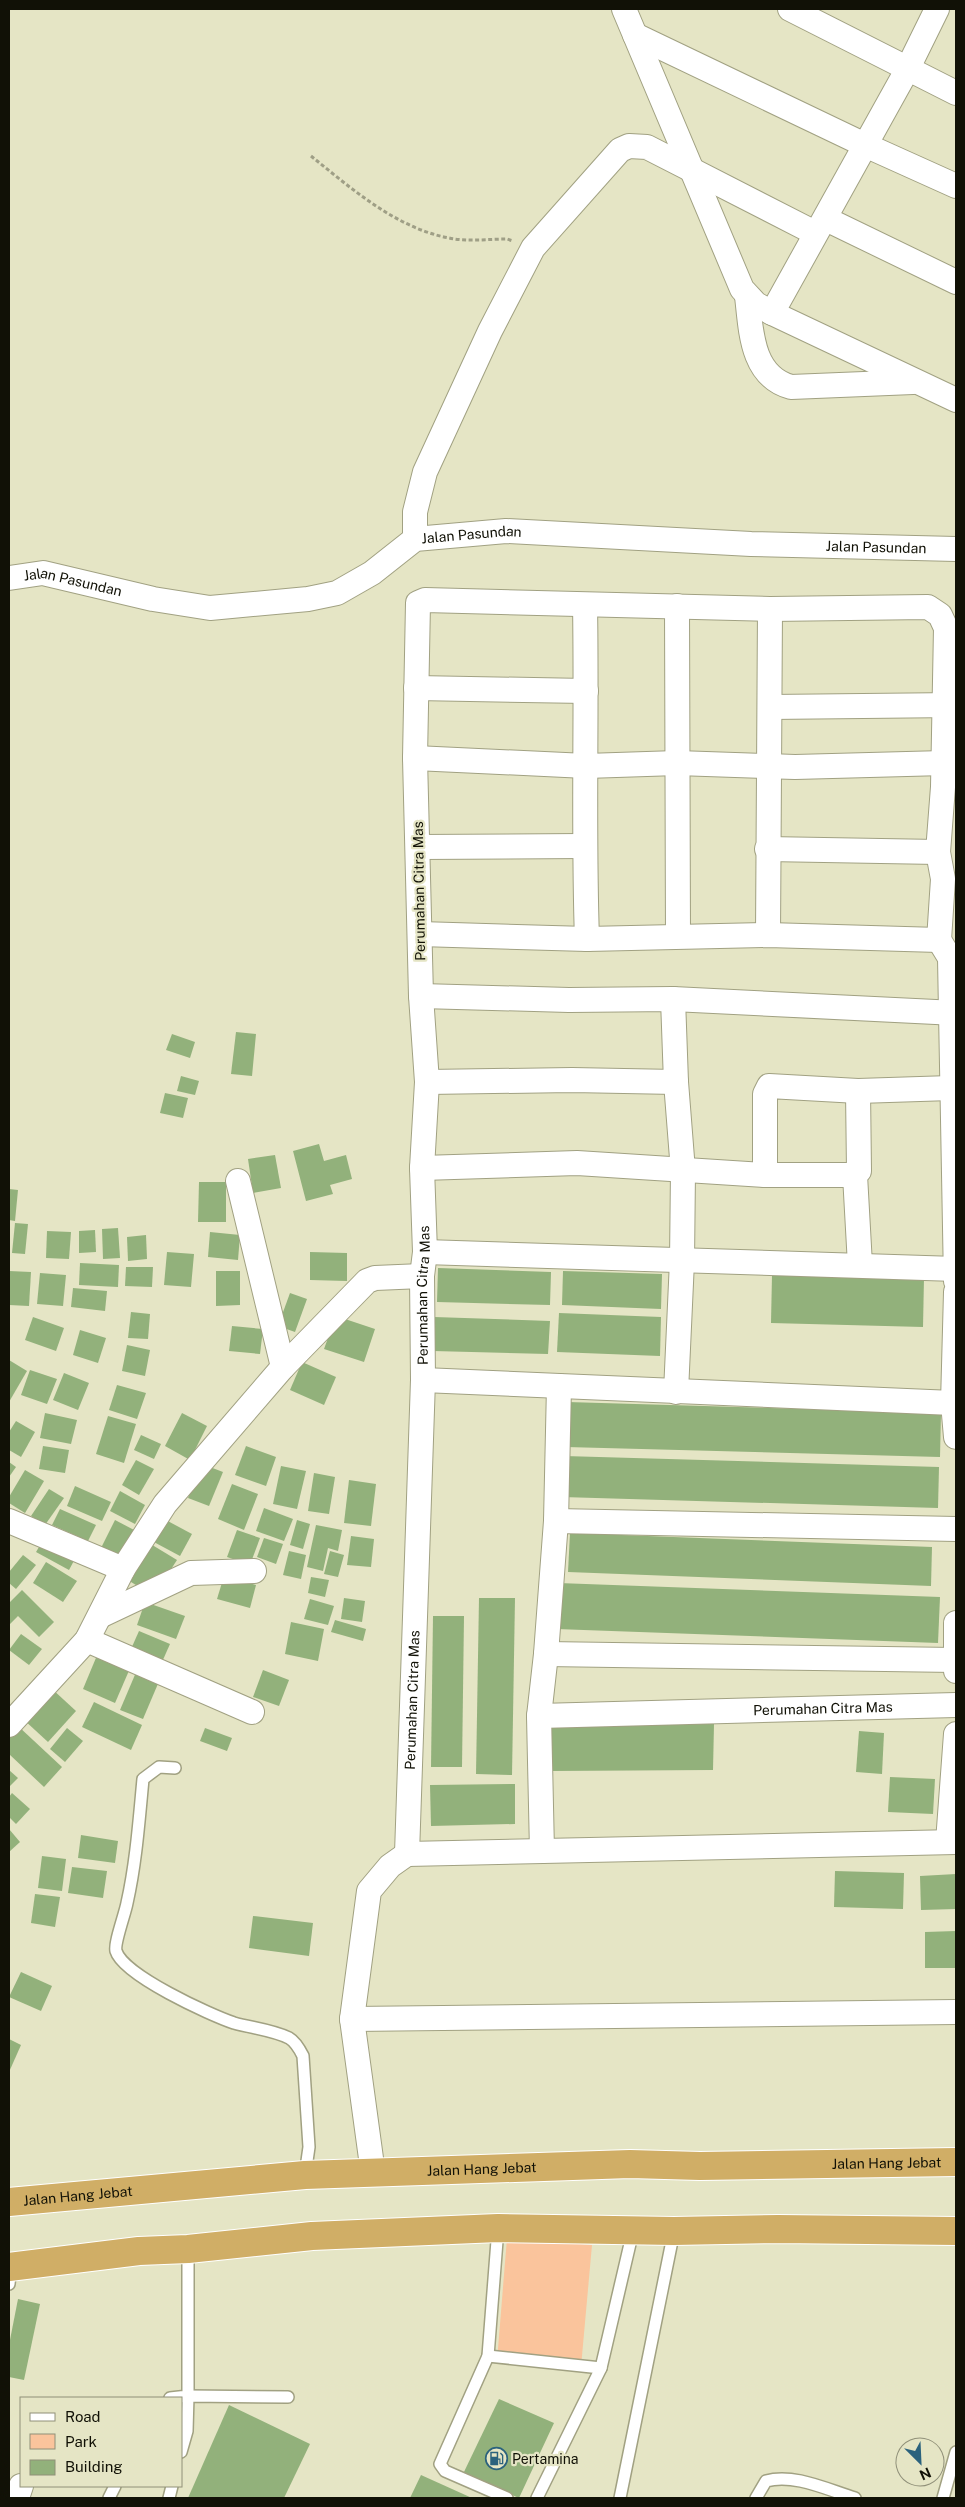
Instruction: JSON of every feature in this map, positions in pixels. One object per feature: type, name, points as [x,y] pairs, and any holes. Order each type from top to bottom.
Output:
[{"type":"highway","name":"Jalan Hang Jebat","points":[[9,2202],[305,2175],[630,2164],[700,2166],[956,2162]]},
{"type":"highway","points":[[9,2272],[139,2251],[188,2249],[312,2236],[498,2228],[674,2231],[778,2229],[956,2231]]},
{"type":"street","points":[[624,9],[742,289],[747,296],[772,313],[956,400]]},
{"type":"street","points":[[790,9],[907,70],[956,93]]},
{"type":"street","points":[[772,313],[907,70],[937,9]]},
{"type":"street","points":[[635,35],[865,145],[956,186]]},
{"type":"street","points":[[415,539],[415,512],[425,472],[490,331],[533,248],[620,150],[629,146],[646,147],[692,170],[820,226],[956,282]]},
{"type":"street","points":[[747,296],[754,351],[770,377],[780,384],[791,387],[918,382]]},
{"type":"street","name":"Jalan Pasundan","points":[[9,578],[43,573],[154,599],[210,608],[263,604],[337,593],[372,573],[415,539],[506,531],[751,544],[956,549]]},
{"type":"street","name":"Perumahan Citra Mas","points":[[407,1854],[423,1380],[422,1276],[425,1252],[422,1168],[427,1082],[421,996],[419,847],[415,758],[418,603],[425,600],[585,605]]},
{"type":"street","points":[[587,938],[583,846],[586,766],[585,605],[770,609],[928,607],[940,615],[946,628],[950,705],[944,763],[950,787],[938,852],[950,879],[949,952],[953,1013],[951,1088],[956,1281]]},
{"type":"street","points":[[677,606],[678,936]]},
{"type":"street","points":[[768,935],[767,764],[770,707],[770,609]]},
{"type":"street","points":[[416,688],[586,691]]},
{"type":"street","points":[[770,707],[950,705]]},
{"type":"street","points":[[415,758],[586,766],[677,763],[767,764],[795,767],[944,763]]},
{"type":"street","points":[[419,847],[583,846]]},
{"type":"street","points":[[767,849],[938,852]]},
{"type":"street","points":[[420,934],[587,938],[768,935],[949,952]]},
{"type":"street","points":[[421,996],[569,1000],[673,999],[953,1013]]},
{"type":"street","points":[[673,999],[676,1082],[683,1170],[682,1261],[676,1392]]},
{"type":"street","points":[[427,1082],[572,1080],[676,1082]]},
{"type":"street","points":[[765,1175],[765,1094],[769,1086],[858,1092],[951,1088]]},
{"type":"street","points":[[858,1092],[859,1171],[855,1175],[860,1264]]},
{"type":"street","points":[[422,1168],[577,1164],[765,1175],[855,1175]]},
{"type":"street","points":[[238,1181],[283,1367]]},
{"type":"street","points":[[425,1252],[956,1268]]},
{"type":"street","points":[[9,1724],[87,1640],[123,1569],[165,1504],[283,1367],[367,1281],[375,1278],[422,1276]]},
{"type":"street","points":[[956,1292],[953,1403],[956,1437]]},
{"type":"street","points":[[423,1380],[953,1403]]},
{"type":"street","points":[[542,1851],[539,1716],[546,1654],[556,1521],[559,1386]]},
{"type":"street","points":[[9,1521],[123,1569]]},
{"type":"street","points":[[556,1521],[956,1529]]},
{"type":"street","points":[[100,1616],[191,1573],[254,1571]]},
{"type":"street","points":[[546,1654],[956,1665],[956,1623]]},
{"type":"street","points":[[87,1640],[252,1712]]},
{"type":"street","name":"Perumahan Citra Mas","points":[[539,1716],[956,1705]]},
{"type":"street","points":[[372,2173],[352,2019],[369,1891],[390,1866],[407,1854],[952,1842],[956,1734]]},
{"type":"street","points":[[352,2019],[956,2012]]},
{"type":"lane","points":[[175,1768],[159,1767],[142,1779],[133,1877],[122,1927],[115,1942],[116,1951],[128,1967],[175,1996],[233,2022],[290,2039],[298,2047],[303,2056],[309,2147],[305,2175]]},
{"type":"lane","points":[[498,2228],[488,2356],[440,2464],[445,2471],[507,2498]]},
{"type":"lane","points":[[537,2498],[601,2368],[634,2229]]},
{"type":"lane","points":[[620,2498],[674,2231]]},
{"type":"lane","points":[[182,2448],[187,2431],[188,2249]]},
{"type":"lane","points":[[488,2356],[601,2368]]},
{"type":"lane","points":[[179,2397],[288,2397]]},
{"type":"lane","points":[[943,2498],[956,2452]]},
{"type":"lane","points":[[756,2498],[766,2481],[776,2478],[797,2481],[855,2498]]},
{"type":"path","points":[[311,156],[362,198],[425,233],[452,239],[507,239],[533,248]]},
{"type":"green space","points":[[507,2238],[592,2245],[581,2367],[497,2361]]},
{"type":"building","points":[[236,1032],[256,1034],[252,1076],[231,1074]]},
{"type":"building","points":[[172,1034],[195,1042],[190,1058],[166,1050]]},
{"type":"building","points":[[181,1076],[199,1081],[195,1095],[177,1091]]},
{"type":"building","points":[[165,1093],[188,1098],[183,1118],[160,1113]]},
{"type":"building","points":[[319,1144],[324,1161],[346,1155],[352,1179],[330,1185],[333,1194],[306,1201],[293,1151]]},
{"type":"building","points":[[275,1155],[281,1188],[253,1193],[248,1159]]},
{"type":"building","points":[[199,1182],[226,1182],[226,1222],[198,1222]]},
{"type":"building","points":[[9,1189],[18,1190],[15,1221],[9,1220]]},
{"type":"building","points":[[15,1223],[28,1224],[25,1254],[12,1253]]},
{"type":"building","points":[[118,1228],[120,1258],[103,1259],[102,1229]]},
{"type":"building","points":[[95,1230],[96,1252],[79,1253],[79,1231]]},
{"type":"building","points":[[47,1231],[71,1232],[69,1259],[46,1258]]},
{"type":"building","points":[[210,1232],[240,1235],[238,1260],[208,1257]]},
{"type":"building","points":[[146,1235],[147,1259],[128,1261],[127,1237]]},
{"type":"building","points":[[167,1252],[194,1254],[191,1287],[164,1285]]},
{"type":"building","points":[[310,1252],[347,1253],[347,1281],[310,1280]]},
{"type":"building","points":[[80,1263],[119,1265],[118,1287],[79,1285]]},
{"type":"building","points":[[126,1267],[153,1267],[152,1287],[125,1286]]},
{"type":"building","points":[[438,1268],[551,1272],[550,1305],[437,1302]]},
{"type":"building","points":[[9,1271],[31,1272],[29,1306],[9,1305]]},
{"type":"building","points":[[216,1271],[240,1271],[240,1305],[216,1306]]},
{"type":"building","points":[[563,1271],[662,1274],[661,1309],[562,1305]]},
{"type":"building","points":[[40,1273],[66,1275],[63,1306],[37,1304]]},
{"type":"building","points":[[772,1275],[924,1278],[923,1327],[771,1323]]},
{"type":"building","points":[[73,1288],[107,1291],[105,1311],[71,1307]]},
{"type":"building","points":[[290,1293],[307,1299],[295,1332],[278,1326]]},
{"type":"building","points":[[131,1312],[150,1314],[148,1339],[128,1338]]},
{"type":"building","points":[[559,1313],[661,1317],[660,1356],[557,1352]]},
{"type":"building","points":[[336,1316],[375,1329],[364,1362],[324,1349]]},
{"type":"building","points":[[33,1317],[64,1328],[56,1351],[25,1340]]},
{"type":"building","points":[[434,1317],[550,1321],[548,1354],[433,1351]]},
{"type":"building","points":[[232,1326],[263,1329],[260,1354],[229,1351]]},
{"type":"building","points":[[80,1330],[106,1338],[98,1363],[73,1355]]},
{"type":"building","points":[[127,1345],[150,1350],[145,1376],[122,1371]]},
{"type":"building","points":[[9,1360],[27,1371],[9,1402]]},
{"type":"building","points":[[302,1362],[336,1377],[324,1405],[290,1390]]},
{"type":"building","points":[[30,1370],[57,1379],[47,1404],[21,1395]]},
{"type":"building","points":[[64,1373],[89,1383],[78,1410],[53,1400]]},
{"type":"building","points":[[117,1385],[146,1393],[137,1419],[109,1410]]},
{"type":"building","points":[[567,1402],[941,1413],[940,1457],[566,1447]]},
{"type":"building","points":[[45,1413],[77,1420],[71,1444],[40,1438]]},
{"type":"building","points":[[182,1413],[207,1426],[190,1460],[165,1446]]},
{"type":"building","points":[[108,1416],[136,1424],[124,1463],[96,1454]]},
{"type":"building","points":[[16,1421],[35,1432],[21,1457],[9,1450],[9,1432]]},
{"type":"building","points":[[141,1435],[161,1444],[154,1459],[134,1450]]},
{"type":"building","points":[[43,1446],[69,1450],[65,1473],[39,1469]]},
{"type":"building","points":[[246,1446],[276,1457],[266,1486],[235,1475]]},
{"type":"building","points":[[564,1456],[939,1467],[938,1508],[562,1497]]},
{"type":"building","points":[[136,1460],[154,1469],[139,1495],[122,1485]]},
{"type":"building","points":[[9,1462],[16,1467],[9,1477]]},
{"type":"building","points":[[202,1464],[223,1472],[209,1506],[188,1498]]},
{"type":"building","points":[[281,1466],[306,1471],[297,1509],[273,1504]]},
{"type":"building","points":[[25,1470],[44,1481],[25,1513],[9,1503],[9,1497]]},
{"type":"building","points":[[314,1473],[335,1477],[329,1514],[308,1511]]},
{"type":"building","points":[[349,1480],[376,1484],[371,1526],[344,1523]]},
{"type":"building","points":[[232,1484],[258,1494],[244,1530],[218,1519]]},
{"type":"building","points":[[75,1486],[111,1502],[102,1521],[67,1506]]},
{"type":"building","points":[[49,1489],[64,1498],[45,1525],[31,1516]]},
{"type":"building","points":[[120,1491],[145,1505],[135,1524],[110,1511]]},
{"type":"building","points":[[264,1508],[293,1519],[284,1541],[256,1531]]},
{"type":"building","points":[[60,1509],[96,1525],[88,1541],[52,1525]]},
{"type":"building","points":[[164,1519],[192,1534],[180,1556],[152,1541]]},
{"type":"building","points":[[115,1520],[136,1531],[123,1558],[101,1548]]},
{"type":"building","points":[[297,1520],[310,1524],[303,1549],[290,1545]]},
{"type":"building","points":[[316,1525],[342,1530],[338,1551],[328,1548],[323,1571],[307,1567]]},
{"type":"building","points":[[237,1530],[260,1538],[250,1565],[227,1557]]},
{"type":"building","points":[[570,1533],[932,1547],[931,1586],[568,1572]]},
{"type":"building","points":[[351,1536],[374,1539],[371,1567],[347,1565]]},
{"type":"building","points":[[45,1537],[77,1555],[69,1570],[36,1552]]},
{"type":"building","points":[[264,1538],[283,1544],[276,1564],[257,1557]]},
{"type":"building","points":[[149,1543],[177,1560],[162,1583],[141,1588],[126,1579]]},
{"type":"building","points":[[289,1551],[306,1555],[301,1579],[283,1575]]},
{"type":"building","points":[[330,1551],[344,1555],[338,1577],[324,1574]]},
{"type":"building","points":[[23,1555],[36,1565],[16,1589],[9,1583],[9,1572]]},
{"type":"building","points":[[46,1562],[77,1581],[63,1602],[33,1583]]},
{"type":"building","points":[[224,1576],[256,1585],[250,1608],[217,1599]]},
{"type":"building","points":[[311,1577],[329,1580],[325,1597],[308,1593]]},
{"type":"building","points":[[558,1583],[940,1597],[938,1643],[556,1629]]},
{"type":"building","points":[[22,1590],[54,1622],[39,1637],[18,1616],[9,1625],[9,1603]]},
{"type":"building","points":[[344,1598],[365,1601],[362,1622],[341,1619]]},
{"type":"building","points":[[479,1598],[515,1598],[512,1775],[476,1774]]},
{"type":"building","points":[[310,1599],[334,1606],[328,1625],[304,1619]]},
{"type":"building","points":[[145,1602],[185,1616],[176,1639],[137,1625]]},
{"type":"building","points":[[433,1616],[464,1616],[462,1767],[431,1767]]},
{"type":"building","points":[[335,1620],[366,1629],[363,1641],[331,1632]]},
{"type":"building","points":[[291,1622],[324,1629],[318,1661],[285,1654]]},
{"type":"building","points":[[139,1631],[170,1644],[162,1662],[131,1649]]},
{"type":"building","points":[[21,1634],[42,1649],[29,1665],[9,1650]]},
{"type":"building","points":[[98,1653],[131,1666],[115,1703],[83,1689]]},
{"type":"building","points":[[137,1670],[160,1679],[143,1719],[120,1710]]},
{"type":"building","points":[[263,1670],[289,1680],[279,1706],[253,1697]]},
{"type":"building","points":[[51,1688],[76,1711],[48,1742],[23,1719]]},
{"type":"building","points":[[94,1702],[142,1725],[131,1750],[82,1727]]},
{"type":"building","points":[[714,1724],[713,1770],[550,1771],[550,1725]]},
{"type":"building","points":[[18,1726],[62,1767],[44,1787],[9,1754],[9,1736]]},
{"type":"building","points":[[67,1728],[83,1741],[65,1762],[50,1749]]},
{"type":"building","points":[[205,1728],[232,1738],[227,1751],[200,1741]]},
{"type":"building","points":[[859,1731],[884,1733],[882,1774],[856,1772]]},
{"type":"building","points":[[9,1770],[18,1778],[9,1787]]},
{"type":"building","points":[[890,1777],[935,1779],[933,1814],[888,1812]]},
{"type":"building","points":[[515,1784],[515,1824],[431,1826],[430,1785]]},
{"type":"building","points":[[12,1793],[30,1809],[16,1824],[9,1817],[9,1797]]},
{"type":"building","points":[[9,1829],[20,1842],[9,1852]]},
{"type":"building","points":[[81,1835],[118,1841],[115,1863],[78,1858]]},
{"type":"building","points":[[42,1856],[66,1859],[62,1891],[38,1888]]},
{"type":"building","points":[[72,1867],[107,1871],[103,1898],[68,1893]]},
{"type":"building","points":[[835,1871],[904,1873],[903,1909],[834,1907]]},
{"type":"building","points":[[956,1874],[956,1909],[921,1910],[920,1876]]},
{"type":"building","points":[[35,1894],[60,1897],[55,1927],[31,1923]]},
{"type":"building","points":[[253,1916],[313,1923],[309,1956],[249,1948]]},
{"type":"building","points":[[956,1931],[956,1968],[925,1968],[925,1932]]},
{"type":"building","points":[[21,1972],[52,1986],[41,2011],[9,1997]]},
{"type":"building","points":[[9,2039],[21,2045],[9,2072]]},
{"type":"building","points":[[18,2299],[40,2304],[24,2380],[9,2377],[9,2345]]},
{"type":"building","points":[[499,2399],[554,2423],[519,2498],[463,2474]]},
{"type":"building","points":[[229,2405],[310,2444],[284,2498],[188,2498]]},
{"type":"building","points":[[421,2475],[472,2498],[410,2498]]},
{"type":"place","name":"Pertamina","points":[[496,2459]]}]
